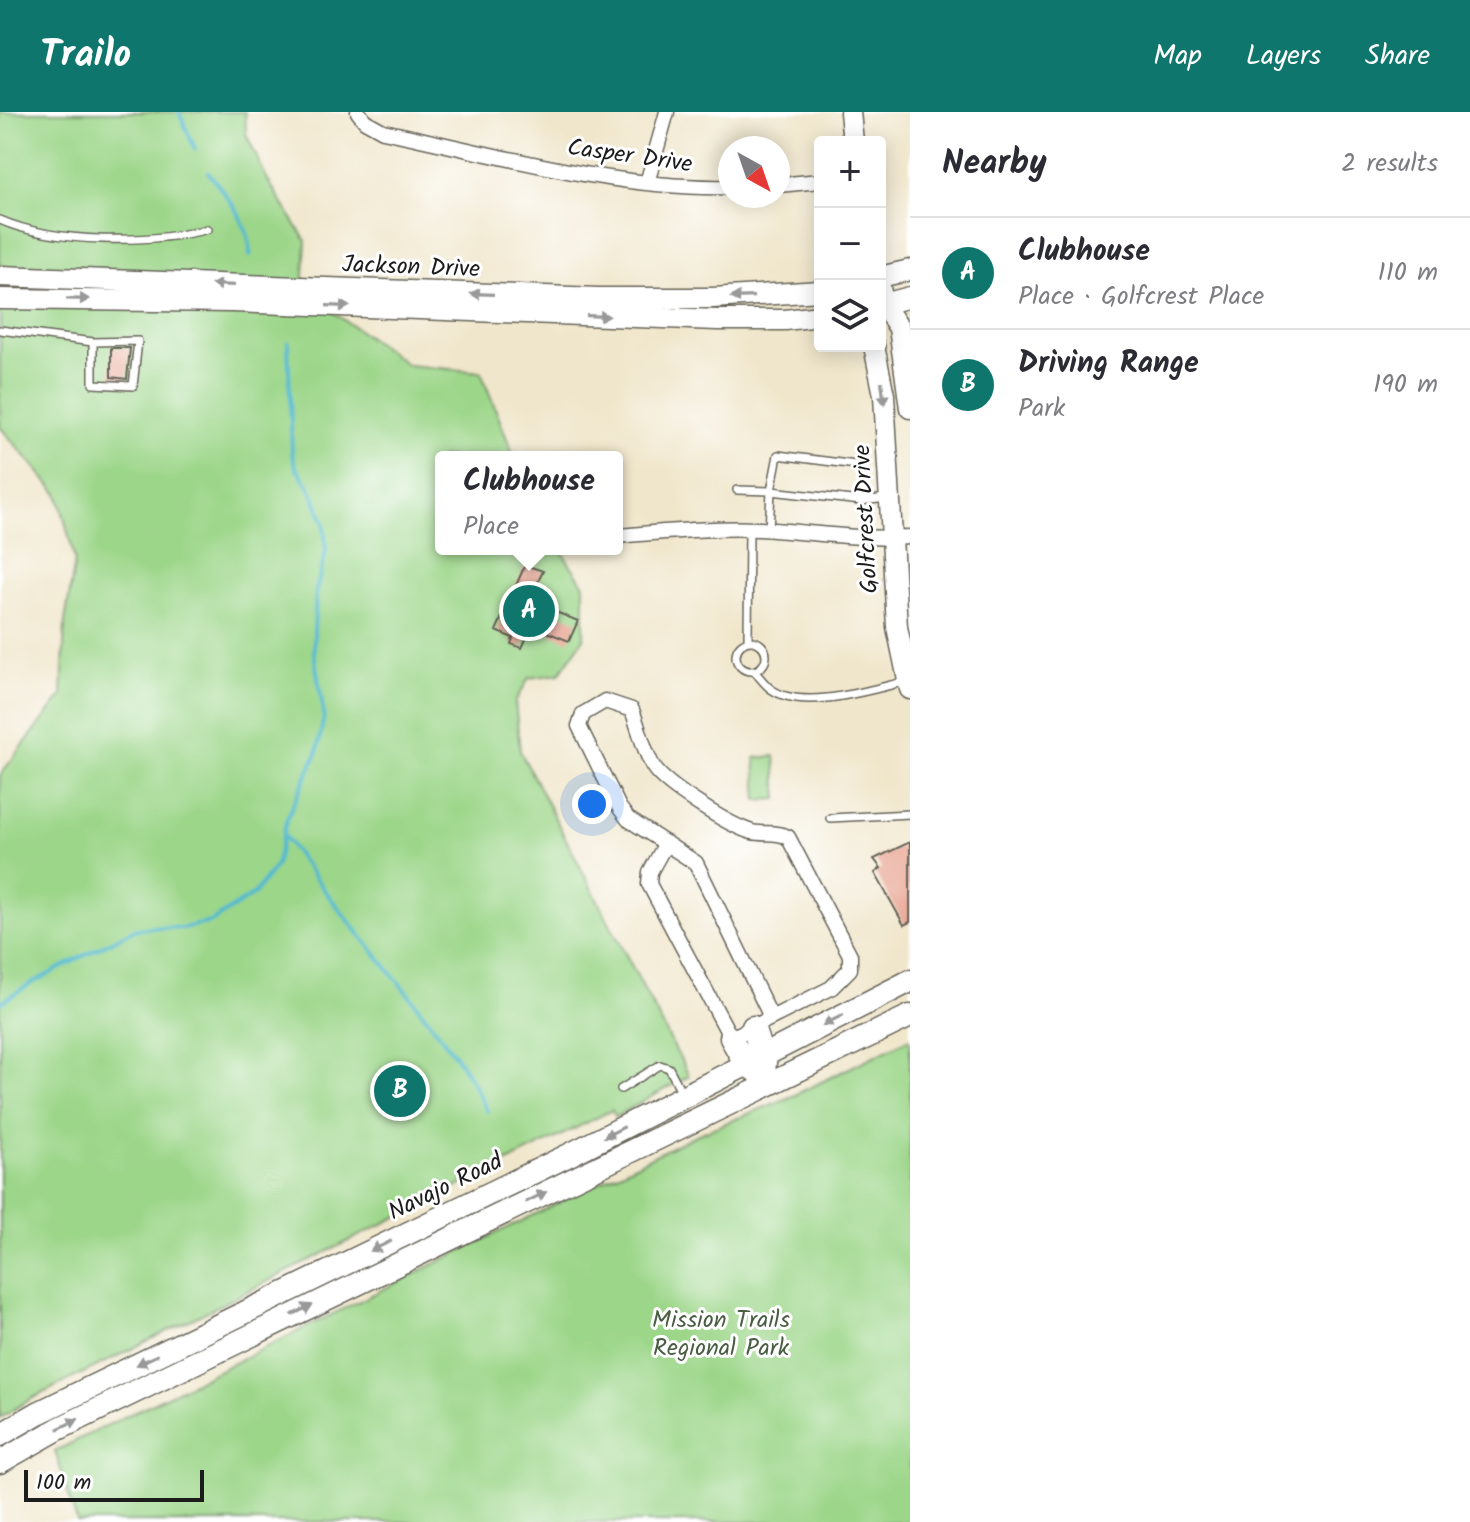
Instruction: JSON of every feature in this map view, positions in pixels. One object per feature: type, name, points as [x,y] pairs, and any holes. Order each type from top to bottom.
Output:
[{"type":"main road","points":[[850,112],[852,136]]},
{"type":"main road","points":[[886,276],[910,270]]},
{"type":"main road","name":"Jackson Drive","points":[[0,276],[598,298],[713,298],[814,291]]},
{"type":"main road","points":[[886,302],[910,297]]},
{"type":"main road","name":"Jackson Drive","points":[[0,299],[232,302],[718,320],[814,317]]},
{"type":"main road","points":[[886,310],[906,344],[909,395]]},
{"type":"main road","name":"Golfcrest Drive","points":[[875,352],[884,395],[889,498],[900,538],[897,627],[909,685]]},
{"type":"main road","name":"Navajo Road","points":[[0,1435],[38,1413],[684,1096],[757,1066],[910,981]]},
{"type":"main road","name":"Navajo Road","points":[[0,1462],[58,1429],[910,1016]]},
{"type":"main road","points":[[757,1066],[762,1022]]},
{"type":"main road","points":[[731,1038],[757,1066]]},
{"type":"main road","points":[[637,1147],[757,1066],[798,1069]]},
{"type":"street","name":"Casper Drive","points":[[358,112],[365,121],[383,131],[590,174],[647,183],[718,187]]},
{"type":"street","points":[[647,183],[667,112]]},
{"type":"street","points":[[790,184],[814,182]]},
{"type":"street","points":[[623,535],[709,528],[900,538]]},
{"type":"street","points":[[666,843],[650,872],[649,884],[731,1038],[831,988],[850,969],[850,955],[788,837],[778,832],[755,833],[738,827],[670,785],[653,767],[632,710],[605,701],[583,714],[579,726],[628,819],[666,843],[696,863],[762,1022]]},
{"type":"lane","points":[[0,220],[15,227],[92,238],[191,234],[208,229]]},
{"type":"lane","points":[[0,330],[93,342],[138,341],[133,386],[93,384],[93,342]]},
{"type":"lane","points":[[769,530],[771,491],[778,455],[864,466],[889,463]]},
{"type":"lane","points":[[861,501],[864,466]]},
{"type":"lane","points":[[737,490],[861,501],[889,498]]},
{"type":"lane","points":[[748,641],[749,529]]},
{"type":"lane","points":[[748,641],[737,650],[737,660],[743,669],[754,671],[771,690],[793,699],[844,696],[909,685]]},
{"type":"lane","points":[[748,641],[761,645],[766,654],[763,665],[754,671]]},
{"type":"lane","points":[[830,818],[910,814]]},
{"type":"lane","points":[[621,1089],[660,1065],[669,1068],[684,1096]]},
{"type":"green space","points":[[0,112],[245,112],[246,134],[267,179],[306,241],[303,291],[408,365],[481,372],[512,451],[435,451],[435,555],[564,555],[584,585],[584,638],[559,674],[529,678],[515,702],[520,751],[689,1076],[615,1117],[612,1110],[31,1399],[0,1418],[0,775],[62,696],[65,622],[75,560],[58,494],[0,427]]},
{"type":"green space","points":[[775,756],[778,799],[758,800],[755,758]]},
{"type":"green space","name":"Mission Trails Regional Park","points":[[910,1038],[910,1522],[77,1522],[55,1451],[696,1135],[793,1096]]},
{"type":"building","points":[[111,348],[130,348],[127,379],[111,377]]},
{"type":"building","points":[[525,565],[543,571],[529,601],[578,621],[569,641],[532,626],[522,648],[511,644],[513,638],[496,631]]},
{"type":"building","points":[[910,842],[910,922],[904,925],[875,873],[881,868],[874,859]]},
{"type":"waterway","points":[[179,112],[195,149]]},
{"type":"waterway","points":[[208,172],[242,221],[250,244],[250,255]]},
{"type":"waterway","points":[[0,1003],[133,930],[183,928],[211,922],[254,894],[276,865],[287,818],[317,753],[324,716],[314,653],[316,591],[326,551],[324,522],[310,488],[296,468],[292,453],[288,342]]},
{"type":"waterway","points":[[285,837],[447,1045],[487,1111]]},
{"type":"place","name":"Clubhouse","points":[[529,611]]},
{"type":"place","name":"Driving Range","points":[[400,1091]]}]
